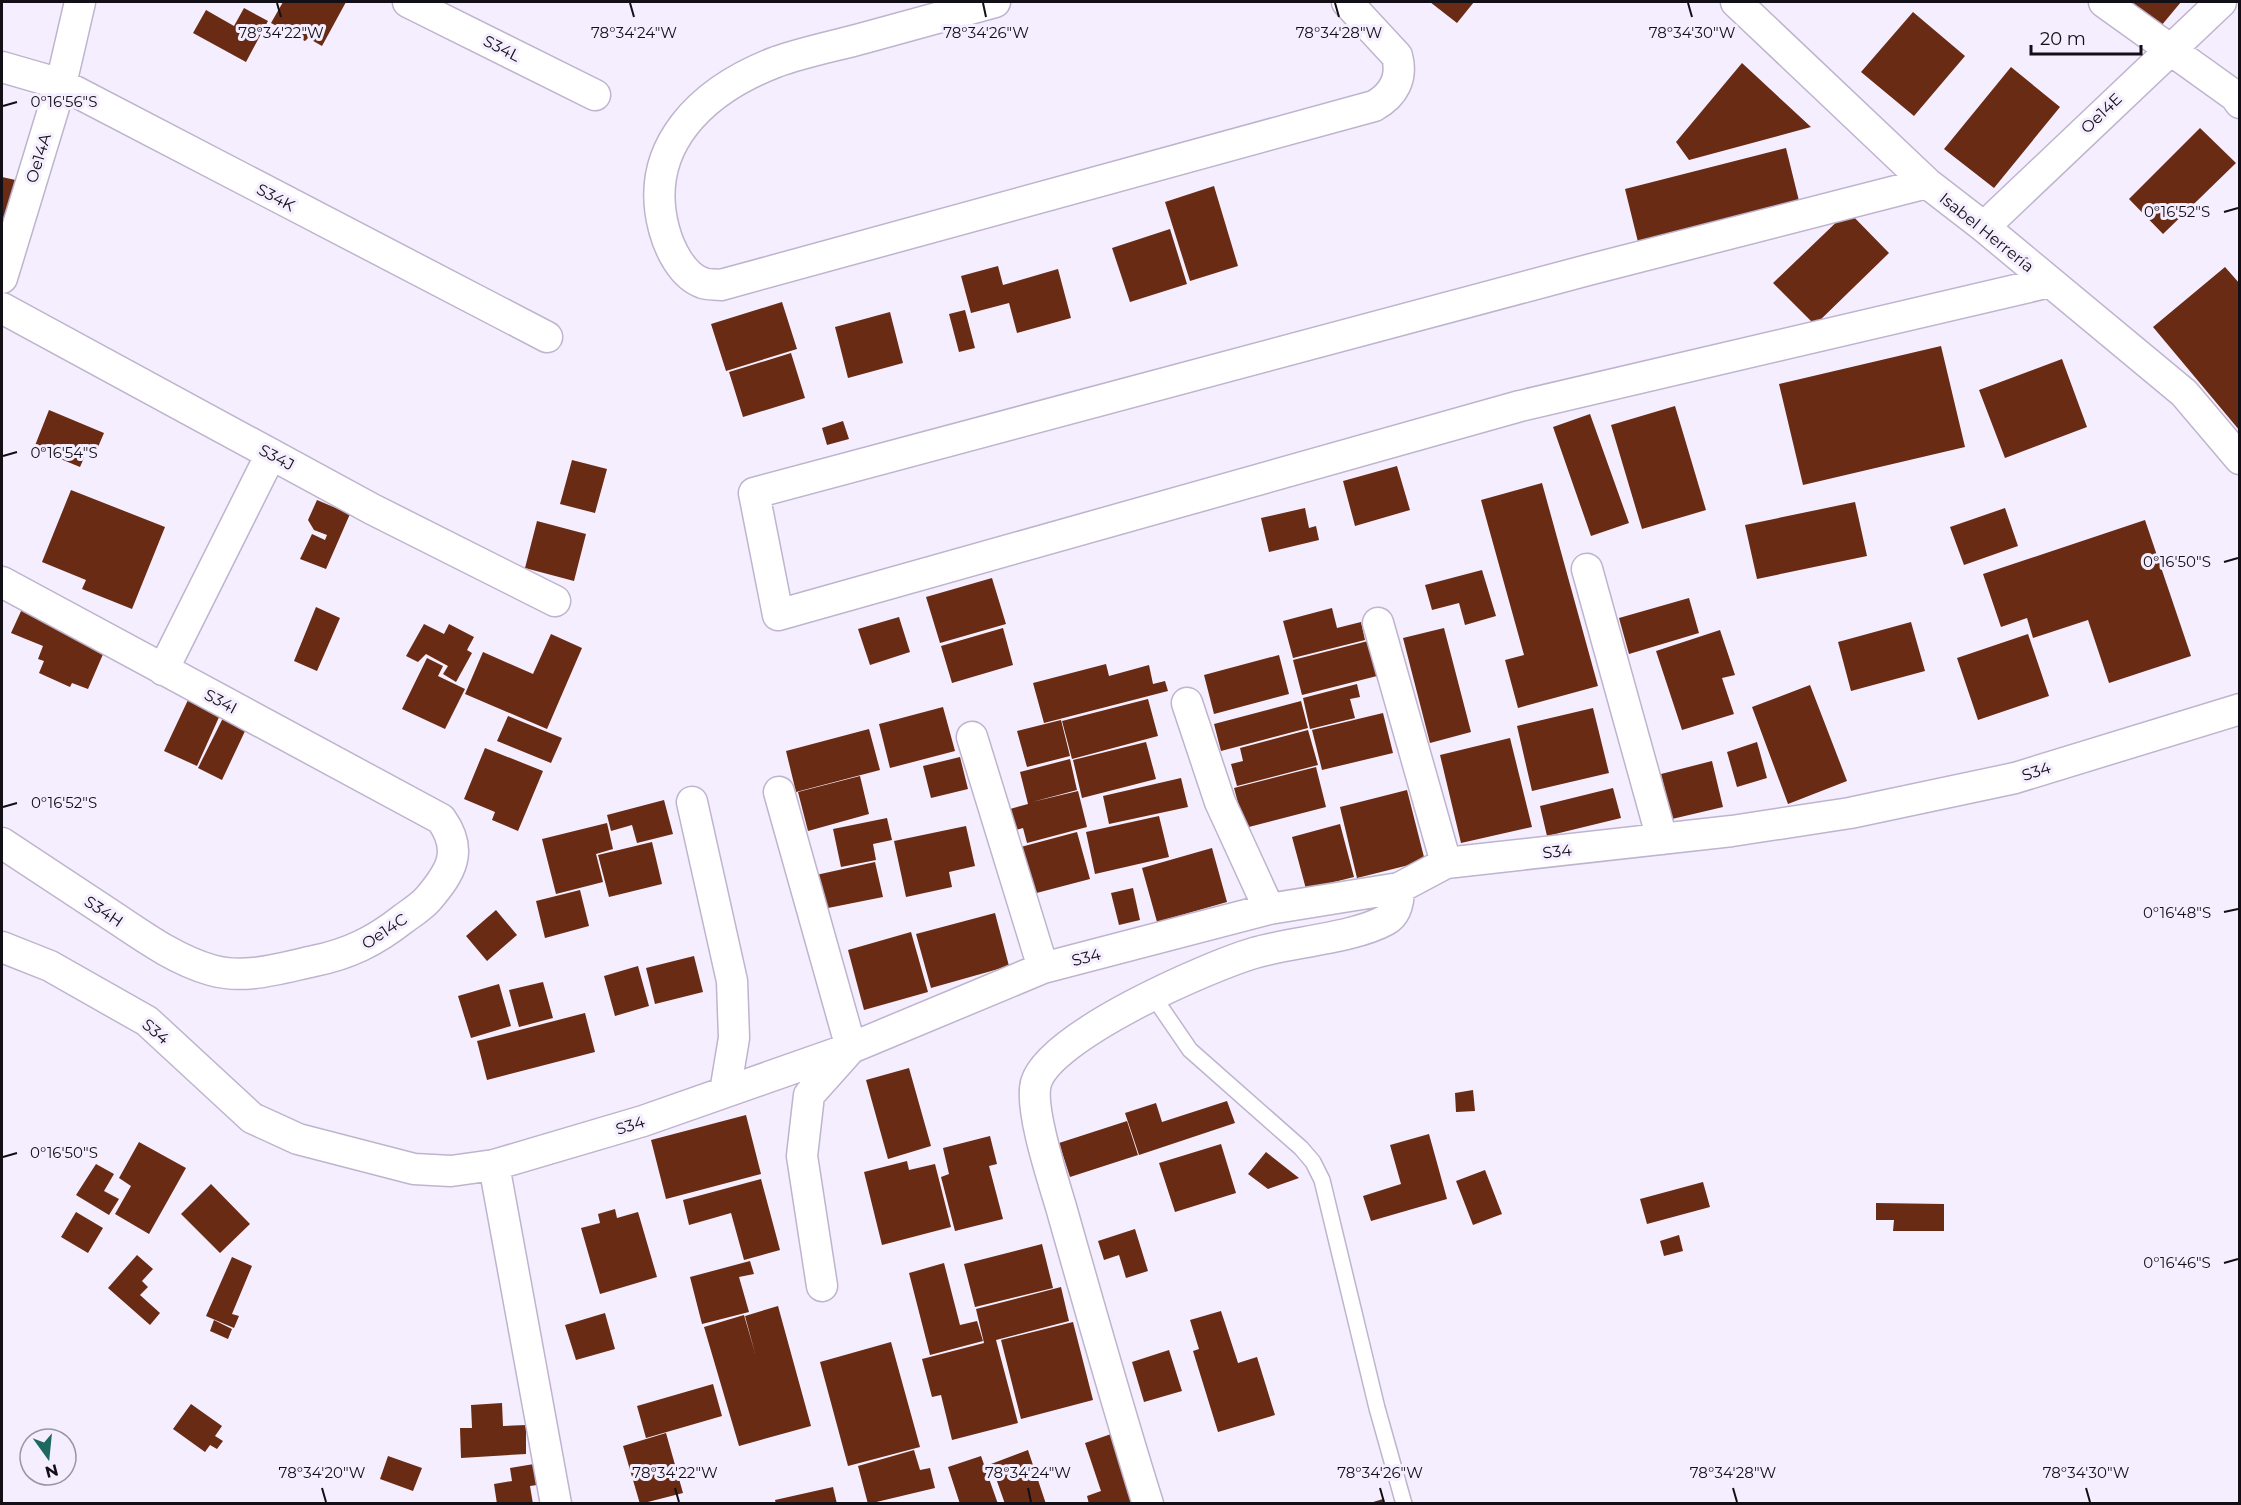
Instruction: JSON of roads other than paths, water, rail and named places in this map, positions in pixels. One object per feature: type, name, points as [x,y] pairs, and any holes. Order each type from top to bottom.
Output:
[{"type":"street","name":"Oe14A","points":[[2,278],[61,84],[80,2]]},
{"type":"street","name":"S34L","points":[[408,2],[595,95]]},
{"type":"street","points":[[995,2],[776,62],[713,96],[674,137],[662,164],[659,191],[661,219],[668,245],[685,270],[702,283],[721,285],[1374,106],[1391,93],[1396,83],[1399,64],[1397,56],[1347,2]]},
{"type":"street","name":"Isabel Herrería","points":[[1736,2],[1927,183],[1984,227],[2184,393],[2240,459]]},
{"type":"street","points":[[2104,2],[2170,47],[2235,96],[2240,103]]},
{"type":"street","name":"Oe14E","points":[[1984,227],[2170,47],[2221,2]]},
{"type":"street","name":"S34K","points":[[2,67],[61,84],[547,337]]},
{"type":"street","points":[[1927,183],[1588,270],[754,493],[778,615],[1520,406],[2050,282]]},
{"type":"street","name":"S34J","points":[[2,309],[271,454],[555,601]]},
{"type":"street","points":[[163,670],[271,454]]},
{"type":"street","points":[[1587,569],[1662,839]]},
{"type":"street","name":"S34I","points":[[2,582],[441,819]]},
{"type":"street","points":[[1378,623],[1446,863]]},
{"type":"street","points":[[1187,703],[1220,802],[1269,909]]},
{"type":"street","name":"S34","points":[[2,946],[50,966],[147,1020],[252,1118],[298,1139],[414,1169],[451,1171],[494,1165],[644,1121],[851,1048],[1043,968],[1269,909],[1400,888],[1446,863],[1662,839],[1850,813],[2015,778],[2240,709]]},
{"type":"street","points":[[972,737],[1043,968]]},
{"type":"street","points":[[779,792],[851,1048],[809,1095],[802,1156],[822,1286]]},
{"type":"street","points":[[692,802],[732,981],[734,1038],[725,1092]]},
{"type":"street","name":"Oe14C","points":[[212,970],[258,973],[338,956],[378,939],[425,902],[447,875],[452,860],[453,846],[449,830],[441,819]]},
{"type":"street","name":"S34H","points":[[2,843],[152,942],[212,970]]},
{"type":"street","points":[[1148,1503],[1113,1394],[1054,1182],[1034,1098],[1040,1072],[1063,1048],[1176,983],[1254,953],[1356,930],[1387,920],[1396,907],[1400,888]]},
{"type":"street","points":[[494,1165],[556,1503]]},
{"type":"lane","points":[[1153,996],[1190,1050],[1313,1161],[1322,1180],[1377,1408],[1404,1503]]}]
